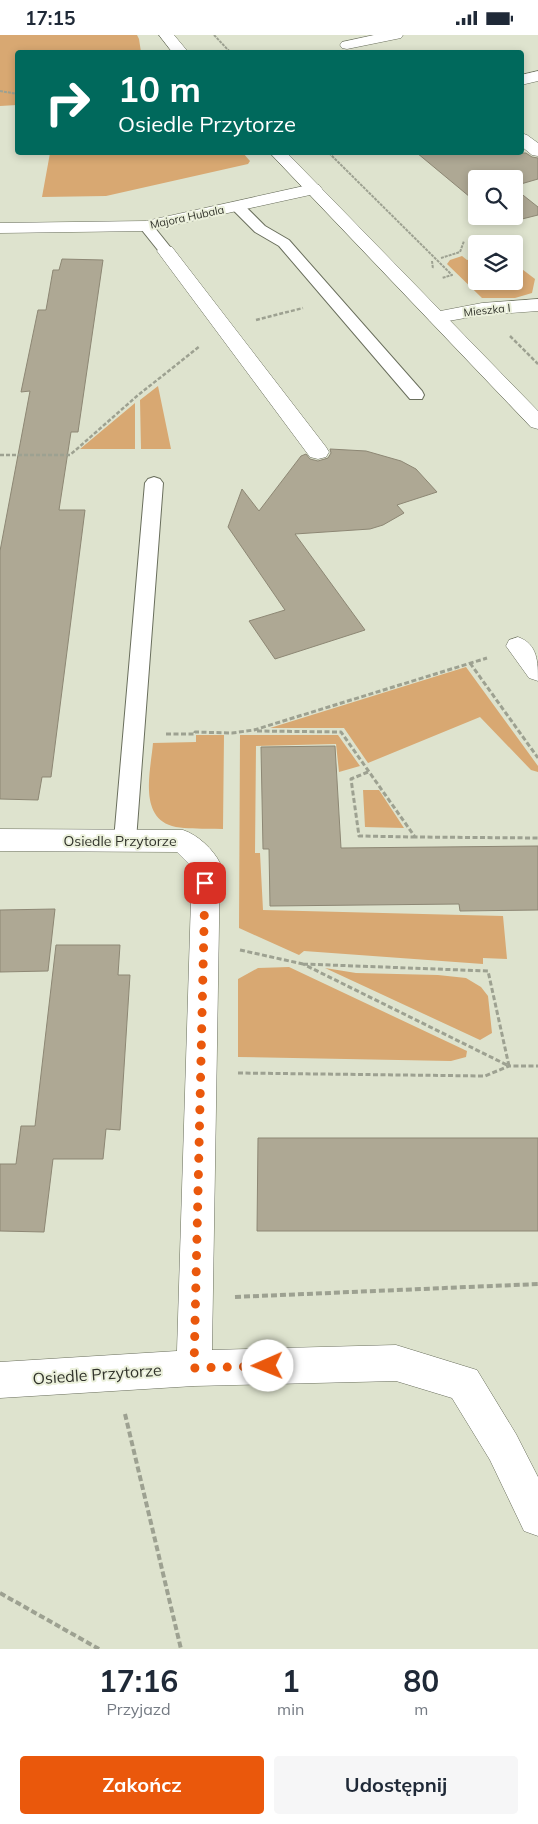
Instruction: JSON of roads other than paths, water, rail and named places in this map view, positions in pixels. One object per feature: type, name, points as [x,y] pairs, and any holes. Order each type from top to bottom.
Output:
[{"type":"street","points":[[166,35],[179,50]]},
{"type":"street","points":[[360,50],[341,42],[396,35]]},
{"type":"street","points":[[524,79],[538,76]]},
{"type":"street","points":[[524,140],[538,151]]},
{"type":"street","points":[[280,155],[538,423]]},
{"type":"street","name":"Majora Hubala","points":[[0,228],[146,226],[313,189]]},
{"type":"street","points":[[166,251],[318,452]]},
{"type":"street","name":"Mieszka I","points":[[437,317],[482,309],[538,305]]},
{"type":"street","points":[[518,646],[538,672]]},
{"type":"street","name":"Osiedle Przytorze","points":[[0,840],[183,841],[206,863],[194,1368]]},
{"type":"street","name":"Osiedle Przytorze","points":[[0,1380],[194,1368],[396,1363],[464,1383],[503,1447],[538,1517]]},
{"type":"lane","points":[[237,206],[260,229],[284,243],[416,395]]},
{"type":"lane","points":[[146,226],[166,251]]},
{"type":"lane","points":[[124,840],[154,483]]}]
